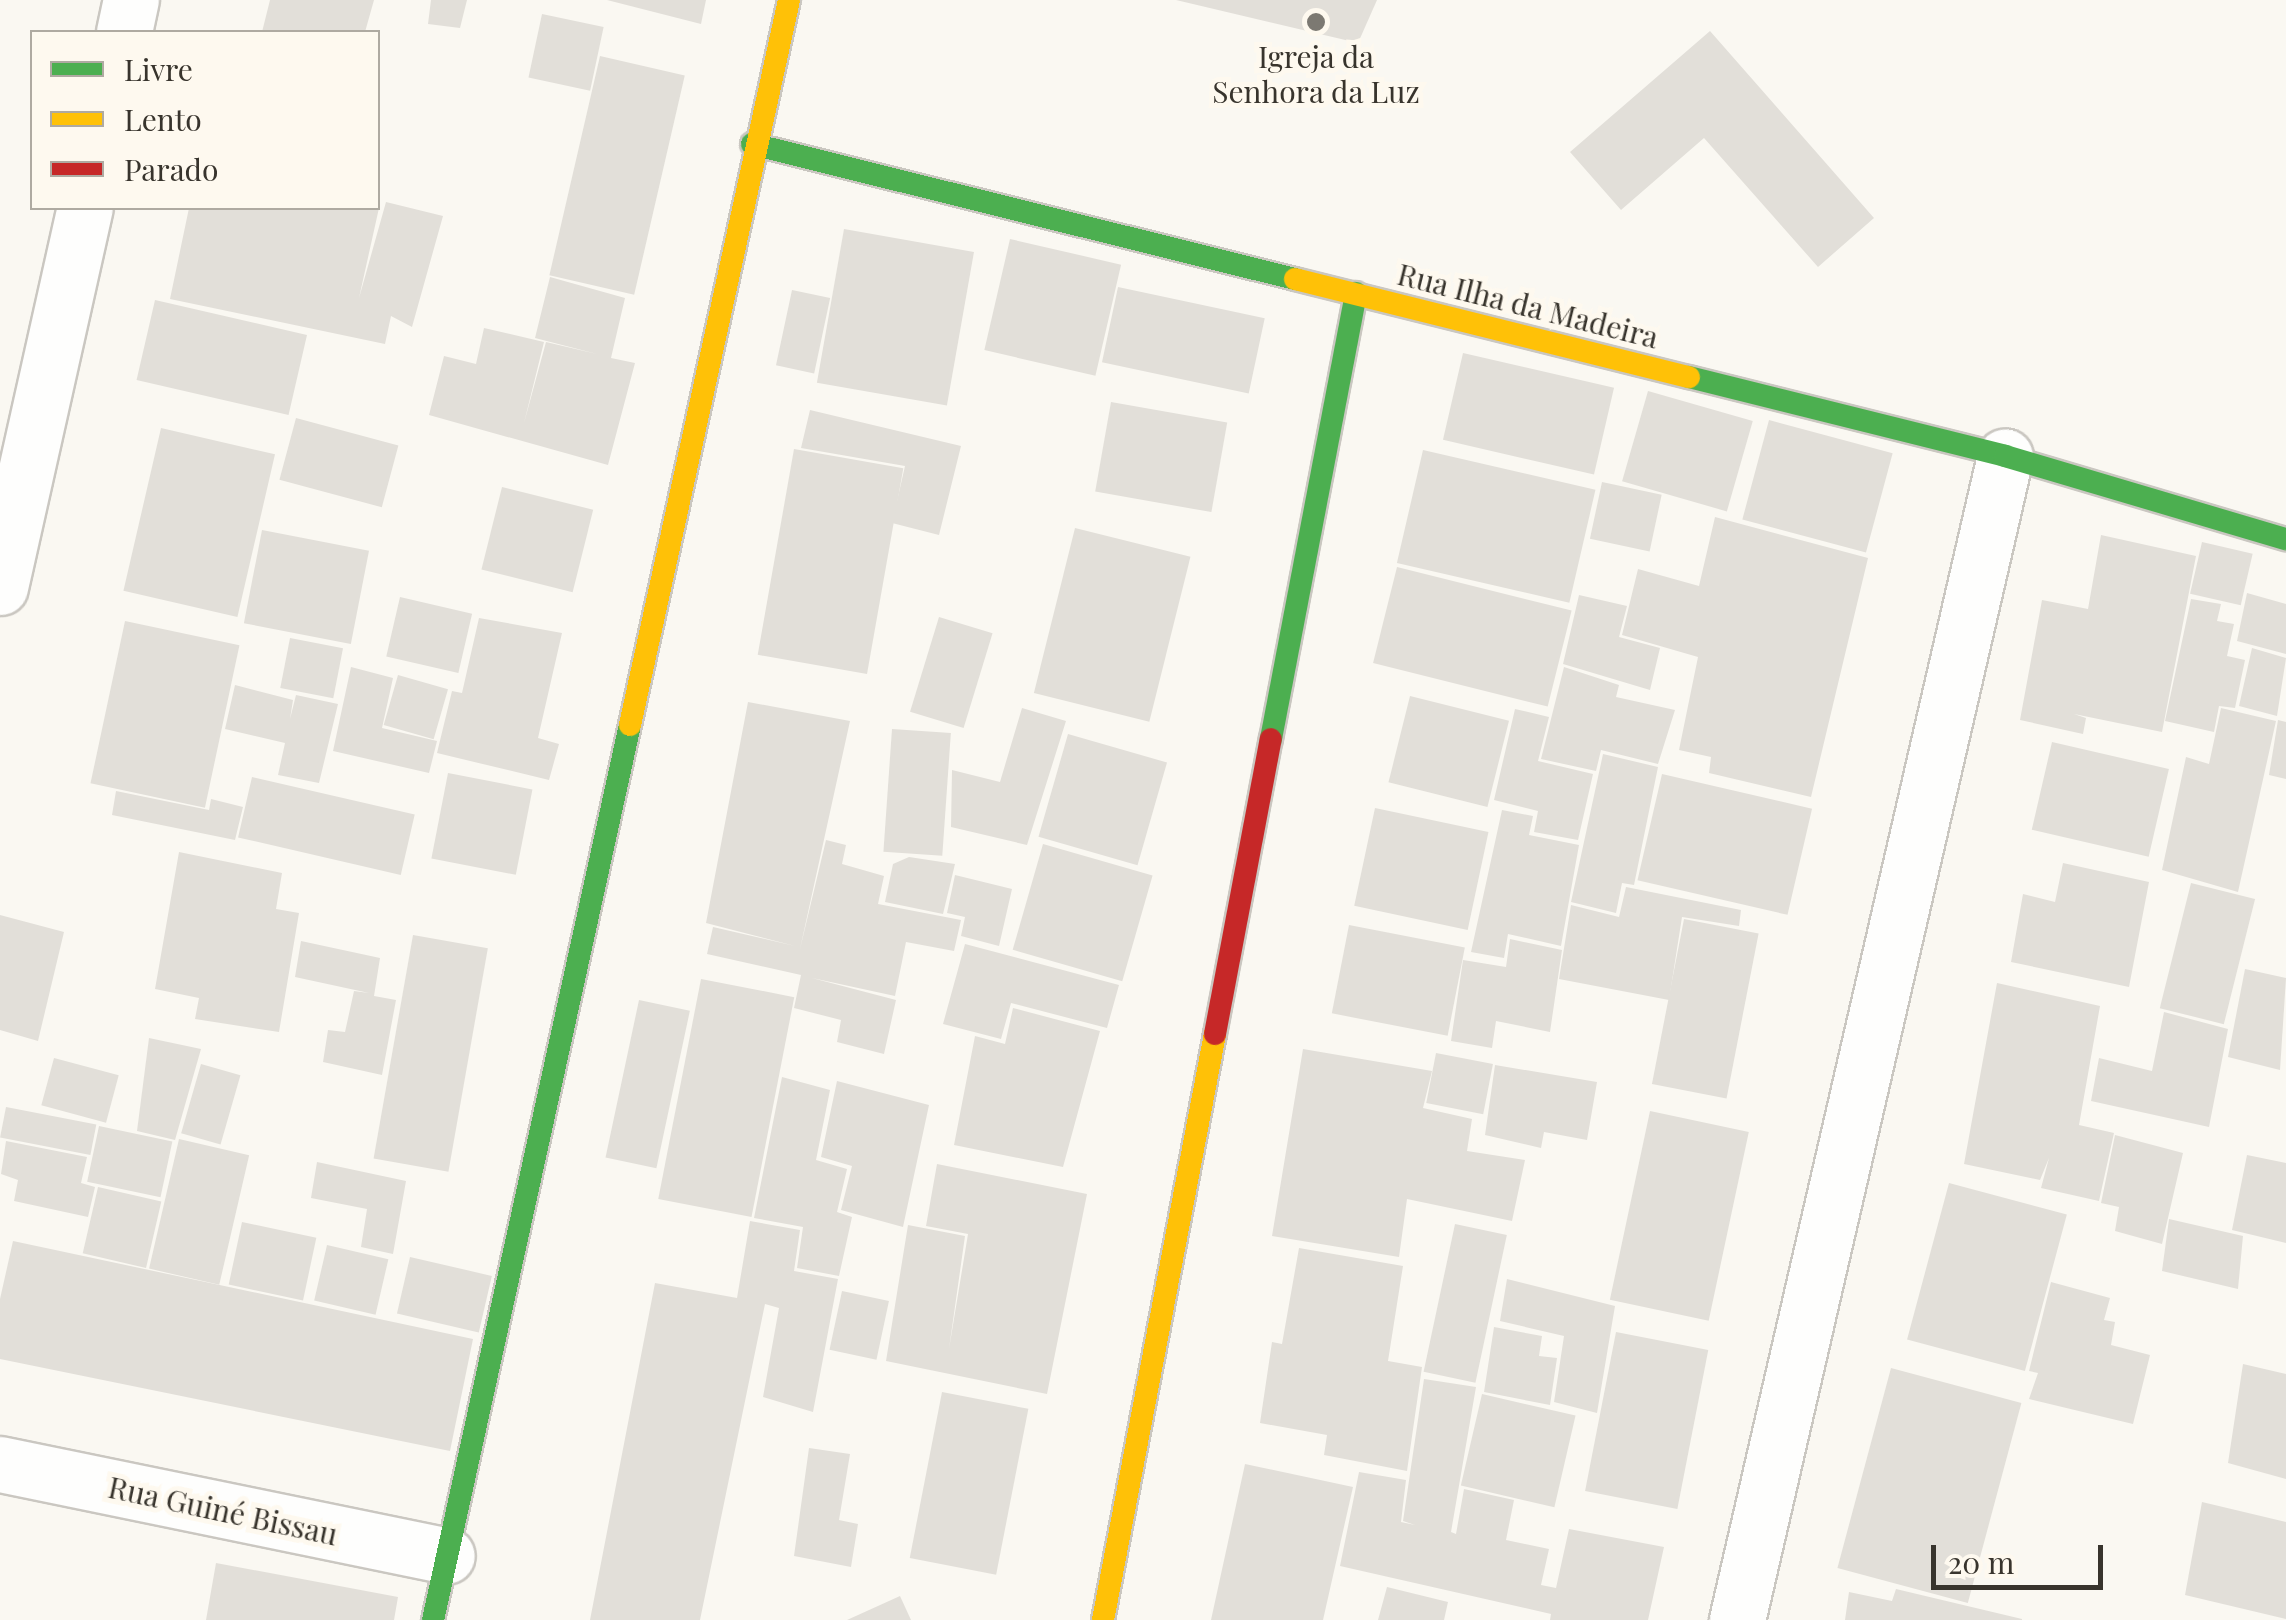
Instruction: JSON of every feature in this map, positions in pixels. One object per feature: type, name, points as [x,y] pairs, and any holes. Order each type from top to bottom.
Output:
[{"type":"street","points":[[124,30],[131,0]]},
{"type":"street","points":[[433,1620],[752,144],[789,0]]},
{"type":"street","name":"Rua Ilha da Madeira","points":[[752,144],[2004,456],[2286,539]]},
{"type":"street","points":[[0,587],[84,210]]},
{"type":"street","points":[[1102,1620],[1356,293]]},
{"type":"street","points":[[1737,1620],[2004,456]]},
{"type":"street","name":"Rua Guiné Bissau","points":[[0,1464],[447,1556]]},
{"type":"building","points":[[270,0],[374,0],[366,30],[262,30]]},
{"type":"building","points":[[431,0],[467,0],[460,28],[428,24]]},
{"type":"building","points":[[607,0],[706,0],[701,24]]},
{"type":"building","name":"Igreja da Senhora da Luz","points":[[1176,0],[1377,0],[1358,43]]},
{"type":"building","points":[[542,14],[604,27],[590,91],[528,78]]},
{"type":"building","points":[[1710,31],[1874,218],[1818,267],[1704,138],[1621,210],[1570,152]]},
{"type":"building","points":[[600,56],[685,76],[634,295],[549,275]]},
{"type":"building","points":[[386,202],[443,216],[412,327],[391,316],[385,344],[170,299],[189,210],[379,210],[359,298]]},
{"type":"building","points":[[844,229],[974,252],[947,406],[817,383]]},
{"type":"building","points":[[1010,239],[1121,265],[1095,376],[984,350]]},
{"type":"building","points":[[550,277],[625,298],[611,358],[635,363],[608,465],[429,415],[444,356],[476,364],[484,328],[544,342],[524,423],[546,342],[597,354],[535,338]]},
{"type":"building","points":[[1118,287],[1265,318],[1249,394],[1102,362]]},
{"type":"building","points":[[792,290],[830,298],[814,373],[776,365]]},
{"type":"building","points":[[155,300],[307,335],[289,415],[137,380]]},
{"type":"building","points":[[1463,353],[1614,388],[1594,475],[1443,440]]},
{"type":"building","points":[[1648,391],[1753,421],[1727,511],[1622,481]]},
{"type":"building","points":[[1111,402],[1227,422],[1211,512],[1095,492]]},
{"type":"building","points":[[810,410],[961,446],[939,535],[892,523],[905,466],[801,448]]},
{"type":"building","points":[[296,418],[398,445],[382,507],[279,480]]},
{"type":"building","points":[[1769,420],[1893,453],[1866,553],[1742,519]]},
{"type":"building","points":[[161,428],[275,454],[237,617],[123,591]]},
{"type":"building","points":[[794,449],[903,468],[867,674],[758,655]]},
{"type":"building","points":[[1423,450],[1595,490],[1569,603],[1397,563]]},
{"type":"building","points":[[1602,482],[1662,495],[1650,551],[1590,539]]},
{"type":"building","points":[[502,487],[593,510],[573,592],[481,569]]},
{"type":"building","points":[[1715,517],[1868,558],[1811,797],[1709,773],[1711,757],[1679,750],[1698,657],[1622,635],[1638,569],[1699,586]]},
{"type":"building","points":[[1075,528],[1190,557],[1149,722],[1034,693]]},
{"type":"building","points":[[262,530],[369,551],[351,644],[244,623]]},
{"type":"building","points":[[2101,535],[2196,556],[2162,732],[2074,714],[2086,718],[2083,734],[2020,720],[2042,600],[2088,609]]},
{"type":"building","points":[[2202,542],[2253,554],[2241,605],[2190,594]]},
{"type":"building","points":[[1397,567],[1572,611],[1548,707],[1373,663]]},
{"type":"building","points":[[2247,593],[2286,604],[2286,654],[2237,641]]},
{"type":"building","points":[[1579,595],[1627,606],[1619,637],[1660,648],[1650,690],[1563,664]]},
{"type":"building","points":[[400,597],[472,614],[458,673],[386,656]]},
{"type":"building","points":[[2191,599],[2221,604],[2217,621],[2234,624],[2227,656],[2245,660],[2235,708],[2219,706],[2214,732],[2165,721]]},
{"type":"building","points":[[939,617],[993,633],[964,728],[910,712]]},
{"type":"building","points":[[479,618],[562,633],[538,738],[559,744],[549,780],[437,753],[452,691],[462,693]]},
{"type":"building","points":[[125,621],[239,645],[205,808],[90,783]]},
{"type":"building","points":[[290,638],[343,648],[333,698],[280,688]]},
{"type":"building","points":[[2252,648],[2286,658],[2277,716],[2239,706]]},
{"type":"building","points":[[351,667],[393,678],[382,728],[437,741],[429,773],[333,751]]},
{"type":"building","points":[[1564,667],[1619,685],[1616,697],[1675,710],[1658,764],[1601,750],[1596,771],[1541,759]]},
{"type":"building","points":[[398,675],[448,689],[434,739],[384,725]]},
{"type":"building","points":[[235,685],[293,700],[290,719],[296,695],[338,704],[319,783],[278,775],[285,743],[225,729]]},
{"type":"building","points":[[1410,696],[1509,721],[1487,807],[1388,782]]},
{"type":"building","points":[[748,702],[850,721],[800,949],[826,840],[846,845],[842,864],[884,876],[878,904],[961,920],[954,951],[906,942],[895,996],[812,978],[896,1000],[884,1054],[837,1042],[841,1020],[794,1008],[801,975],[707,954],[713,927],[795,946],[706,923]]},
{"type":"building","points":[[1022,708],[1066,721],[1027,845],[951,827],[952,770],[1000,782]]},
{"type":"building","points":[[2221,708],[2276,721],[2238,892],[2162,870],[2186,757],[2209,764]]},
{"type":"building","points":[[1515,709],[1549,717],[1538,761],[1593,774],[1578,840],[1534,832],[1538,811],[1494,800]]},
{"type":"building","points":[[2278,720],[2286,722],[2286,779],[2269,775]]},
{"type":"building","points":[[892,729],[951,733],[942,856],[883,852]]},
{"type":"building","points":[[1068,734],[1167,762],[1138,865],[1039,837]]},
{"type":"building","points":[[2052,742],[2169,769],[2149,857],[2032,830]]},
{"type":"building","points":[[1603,754],[1658,767],[1634,885],[1622,883],[1616,913],[1571,902]]},
{"type":"building","points":[[448,773],[532,789],[516,875],[431,858]]},
{"type":"building","points":[[1662,774],[1812,809],[1788,915],[1637,880]]},
{"type":"building","points":[[252,777],[415,815],[401,875],[238,837]]},
{"type":"building","points":[[116,791],[209,810],[211,799],[243,807],[235,840],[112,815]]},
{"type":"building","points":[[1375,808],[1488,832],[1468,930],[1354,906]]},
{"type":"building","points":[[1502,810],[1533,816],[1529,835],[1579,845],[1561,946],[1508,934],[1504,958],[1471,952]]},
{"type":"building","points":[[1043,844],[1153,875],[1122,981],[1013,950]]},
{"type":"building","points":[[179,852],[282,873],[276,909],[299,913],[279,1032],[195,1019],[199,998],[155,989]]},
{"type":"building","points":[[909,857],[955,864],[943,914],[885,902],[893,864]]},
{"type":"building","points":[[2063,863],[2149,882],[2129,987],[2011,962],[2023,894],[2055,902]]},
{"type":"building","points":[[955,875],[1012,889],[999,946],[961,936],[965,917],[947,913]]},
{"type":"building","points":[[2191,883],[2255,899],[2224,1024],[2160,1008]]},
{"type":"building","points":[[1626,887],[1741,910],[1739,926],[1682,917],[1669,1000],[1559,979],[1571,905],[1619,917]]},
{"type":"building","points":[[0,915],[64,932],[38,1041],[0,1030]]},
{"type":"building","points":[[1684,919],[1759,934],[1727,1098],[1652,1084]]},
{"type":"building","points":[[1349,925],[1465,948],[1448,1036],[1332,1013]]},
{"type":"building","points":[[413,935],[488,948],[448,1172],[374,1159]]},
{"type":"building","points":[[1510,939],[1562,950],[1550,1032],[1496,1021],[1492,1048],[1451,1041],[1463,960],[1506,967]]},
{"type":"building","points":[[301,941],[380,958],[374,996],[396,1000],[382,1075],[323,1062],[328,1030],[345,1032],[354,991],[369,993],[295,977]]},
{"type":"building","points":[[965,944],[1119,985],[1107,1028],[1011,1003],[1001,1039],[943,1024]]},
{"type":"building","points":[[2245,969],[2286,978],[2280,1070],[2228,1057]]},
{"type":"building","points":[[701,979],[794,997],[752,1217],[658,1199]]},
{"type":"building","points":[[1997,983],[2100,1006],[2079,1125],[2114,1133],[2099,1201],[2041,1188],[2049,1158],[2040,1180],[1964,1164]]},
{"type":"building","points":[[639,1000],[690,1011],[656,1168],[606,1157]]},
{"type":"building","points":[[1013,1008],[1100,1031],[1063,1167],[954,1145],[975,1036],[1005,1044]]},
{"type":"building","points":[[2164,1012],[2228,1029],[2209,1127],[2091,1101],[2099,1058],[2152,1071]]},
{"type":"building","points":[[149,1038],[201,1049],[175,1140],[137,1131]]},
{"type":"building","points":[[1303,1049],[1432,1071],[1423,1108],[1472,1119],[1467,1151],[1525,1160],[1512,1221],[1407,1199],[1399,1257],[1272,1236]]},
{"type":"building","points":[[1436,1053],[1493,1064],[1483,1114],[1426,1103]]},
{"type":"building","points":[[54,1058],[119,1075],[106,1123],[41,1105]]},
{"type":"building","points":[[201,1064],[240,1075],[221,1145],[181,1133]]},
{"type":"building","points":[[1495,1065],[1597,1082],[1587,1140],[1544,1132],[1541,1148],[1485,1135]]},
{"type":"building","points":[[782,1077],[830,1090],[816,1160],[847,1169],[837,1212],[852,1217],[839,1276],[797,1268],[803,1227],[754,1218]]},
{"type":"building","points":[[837,1081],[929,1105],[903,1227],[841,1210],[852,1166],[821,1157]]},
{"type":"building","points":[[6,1107],[96,1125],[90,1155],[0,1137]]},
{"type":"building","points":[[1650,1111],[1749,1132],[1709,1321],[1610,1300]]},
{"type":"building","points":[[99,1126],[172,1142],[161,1197],[87,1182]]},
{"type":"building","points":[[2115,1135],[2183,1153],[2162,1244],[2115,1231],[2119,1207],[2101,1203]]},
{"type":"building","points":[[179,1139],[249,1155],[219,1285],[149,1269]]},
{"type":"building","points":[[6,1141],[87,1157],[81,1183],[95,1187],[88,1217],[14,1201],[18,1180],[1,1174]]},
{"type":"building","points":[[2247,1155],[2286,1163],[2286,1243],[2232,1230]]},
{"type":"building","points":[[317,1162],[406,1181],[393,1254],[361,1247],[367,1209],[311,1198]]},
{"type":"building","points":[[937,1164],[1087,1194],[1047,1394],[886,1361],[908,1225],[965,1236],[949,1349],[968,1234],[926,1226]]},
{"type":"building","points":[[1949,1183],[2067,1215],[2025,1371],[1907,1339]]},
{"type":"building","points":[[98,1187],[161,1202],[146,1268],[83,1253]]},
{"type":"building","points":[[2169,1219],[2243,1236],[2238,1289],[2162,1271]]},
{"type":"building","points":[[750,1221],[800,1230],[794,1271],[838,1279],[813,1412],[763,1397],[779,1308],[765,1304],[700,1620],[590,1620],[655,1283],[737,1298]]},
{"type":"building","points":[[242,1222],[316,1238],[303,1300],[229,1285]]},
{"type":"building","points":[[1455,1224],[1507,1235],[1475,1383],[1424,1372]]},
{"type":"building","points":[[13,1241],[473,1339],[450,1451],[0,1359],[0,1299]]},
{"type":"building","points":[[327,1245],[388,1259],[376,1315],[314,1301]]},
{"type":"building","points":[[1299,1248],[1403,1266],[1388,1361],[1422,1367],[1407,1471],[1324,1455],[1327,1435],[1260,1423],[1272,1342],[1282,1344]]},
{"type":"building","points":[[410,1257],[492,1276],[479,1332],[397,1314]]},
{"type":"building","points":[[1507,1279],[1615,1306],[1597,1413],[1554,1402],[1564,1336],[1500,1321]]},
{"type":"building","points":[[2051,1282],[2110,1298],[2104,1320],[2115,1322],[2111,1345],[2150,1355],[2133,1424],[2029,1399],[2038,1373],[2029,1371]]},
{"type":"building","points":[[842,1291],[889,1301],[876,1360],[830,1350]]},
{"type":"building","points":[[1494,1327],[1542,1336],[1539,1356],[1557,1358],[1550,1405],[1484,1392]]},
{"type":"building","points":[[1616,1332],[1708,1350],[1677,1509],[1585,1491]]},
{"type":"building","points":[[2243,1364],[2286,1374],[2286,1479],[2228,1463]]},
{"type":"building","points":[[1891,1368],[2021,1403],[1968,1603],[1837,1568]]},
{"type":"building","points":[[1424,1379],[1476,1387],[1451,1532],[1456,1534],[1464,1489],[1514,1500],[1506,1540],[1549,1549],[1541,1585],[1556,1588],[1569,1529],[1664,1547],[1648,1620],[1550,1620],[1551,1614],[1340,1566],[1359,1472],[1406,1480],[1401,1522],[1415,1525],[1403,1521]]},
{"type":"building","points":[[942,1392],[1028,1409],[996,1575],[910,1558]]},
{"type":"building","points":[[1482,1394],[1576,1416],[1554,1507],[1461,1486]]},
{"type":"building","points":[[809,1448],[850,1454],[839,1520],[858,1524],[851,1567],[794,1556]]},
{"type":"building","points":[[1245,1464],[1353,1487],[1323,1620],[1211,1620]]},
{"type":"building","points":[[2202,1502],[2286,1522],[2286,1619],[2185,1595]]},
{"type":"building","points":[[216,1563],[398,1597],[394,1620],[206,1620]]},
{"type":"building","points":[[1387,1587],[1448,1602],[1444,1620],[1378,1620]]},
{"type":"building","points":[[1896,1589],[2022,1620],[1845,1620],[1849,1592],[1892,1601]]},
{"type":"building","points":[[900,1596],[911,1620],[847,1620]]},
{"type":"traffic: fast","points":[[752,144],[1295,279]]},
{"type":"traffic: fast","points":[[1271,739],[1356,293]]},
{"type":"traffic: fast","points":[[1689,377],[2005,456],[2286,539]]},
{"type":"traffic: fast","points":[[433,1620],[630,725]]},
{"type":"traffic: slow","points":[[630,725],[789,0]]},
{"type":"traffic: slow","points":[[1295,279],[1689,377]]},
{"type":"traffic: slow","points":[[1103,1620],[1215,1034]]},
{"type":"traffic: jam","points":[[1215,1034],[1271,739]]},
{"type":"place","name":"Igreja da Senhora da Luz","points":[[1316,22]]}]
